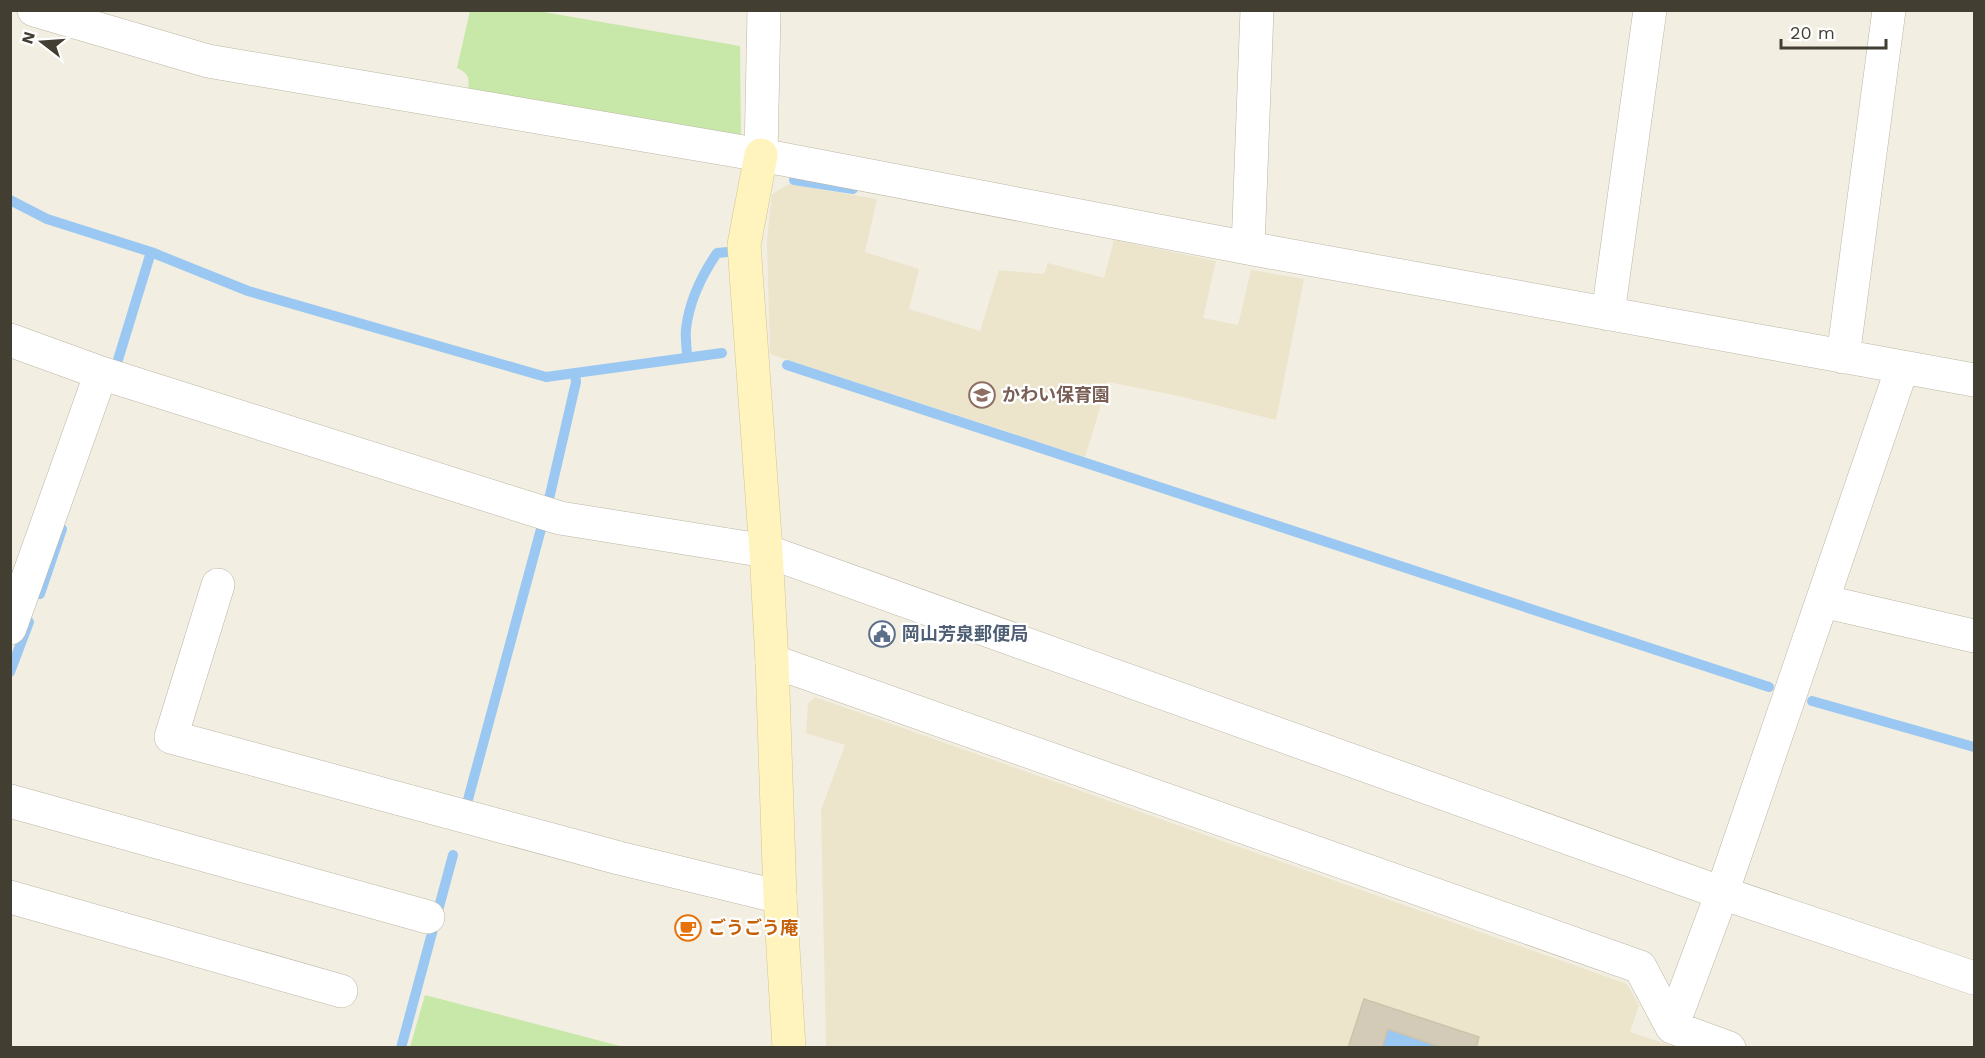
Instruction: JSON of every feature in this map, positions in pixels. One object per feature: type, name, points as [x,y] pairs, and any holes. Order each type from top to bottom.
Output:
[{"type":"street","points":[[34,10],[208,61],[760,155],[1248,248],[1974,380]]},
{"type":"street","points":[[764,10],[760,155],[744,245],[766,551],[780,897],[789,1047]]},
{"type":"street","points":[[1248,248],[1257,10]]},
{"type":"street","points":[[1608,314],[1650,10]]},
{"type":"street","points":[[1843,357],[1889,10]]},
{"type":"street","points":[[10,340],[101,373],[560,518],[766,551],[1722,893],[1974,978]]},
{"type":"street","points":[[1672,1027],[1722,893],[1902,368]]},
{"type":"street","points":[[10,628],[101,373]]},
{"type":"street","points":[[218,585],[171,737],[619,858],[780,897]]},
{"type":"street","points":[[1822,601],[1974,636]]},
{"type":"street","points":[[772,661],[1640,967],[1672,1027],[1729,1047]]},
{"type":"street","points":[[10,801],[428,917]]},
{"type":"street","points":[[10,897],[341,991]]},
{"type":"shaded area","points":[[789,184],[877,199],[865,252],[919,269],[909,309],[980,331],[999,270],[1044,274],[1048,263],[1104,278],[1114,240],[1216,261],[1203,318],[1238,325],[1251,270],[1304,279],[1276,420],[1179,396],[1108,382],[1085,457],[770,354],[767,240],[772,194]]},
{"type":"shaded area","points":[[815,697],[1627,984],[1639,1005],[1630,1032],[1675,1047],[826,1047],[821,810],[845,745],[806,733],[808,704]]},
{"type":"green space","points":[[470,11],[538,11],[740,46],[741,141],[468,89],[467,76],[457,68]]},
{"type":"green space","points":[[425,995],[624,1047],[410,1047]]},
{"type":"water","points":[[1388,1029],[1443,1047],[1382,1048]]},
{"type":"building","points":[[1364,999],[1479,1037],[1476,1048],[1443,1048],[1388,1029],[1382,1048],[1348,1048]]},
{"type":"waterway","points":[[794,180],[853,189]]},
{"type":"waterway","points":[[10,200],[47,219],[151,252],[248,291],[546,377],[722,353]]},
{"type":"waterway","points":[[117,363],[151,252]]},
{"type":"waterway","points":[[687,358],[686,329],[693,299],[706,270],[717,253],[728,252]]},
{"type":"waterway","points":[[787,365],[1769,687]]},
{"type":"waterway","points":[[549,499],[576,382],[575,373]]},
{"type":"waterway","points":[[40,594],[62,529]]},
{"type":"waterway","points":[[466,807],[541,529]]},
{"type":"waterway","points":[[10,672],[29,622]]},
{"type":"waterway","points":[[1812,701],[1974,747]]},
{"type":"waterway","points":[[401,1048],[453,855]]},
{"type":"place","name":"かわい保育園","points":[[982,395]]},
{"type":"place","name":"岡山芳泉郵便局","points":[[882,634]]},
{"type":"place","name":"ごうごう庵","points":[[688,928]]}]
